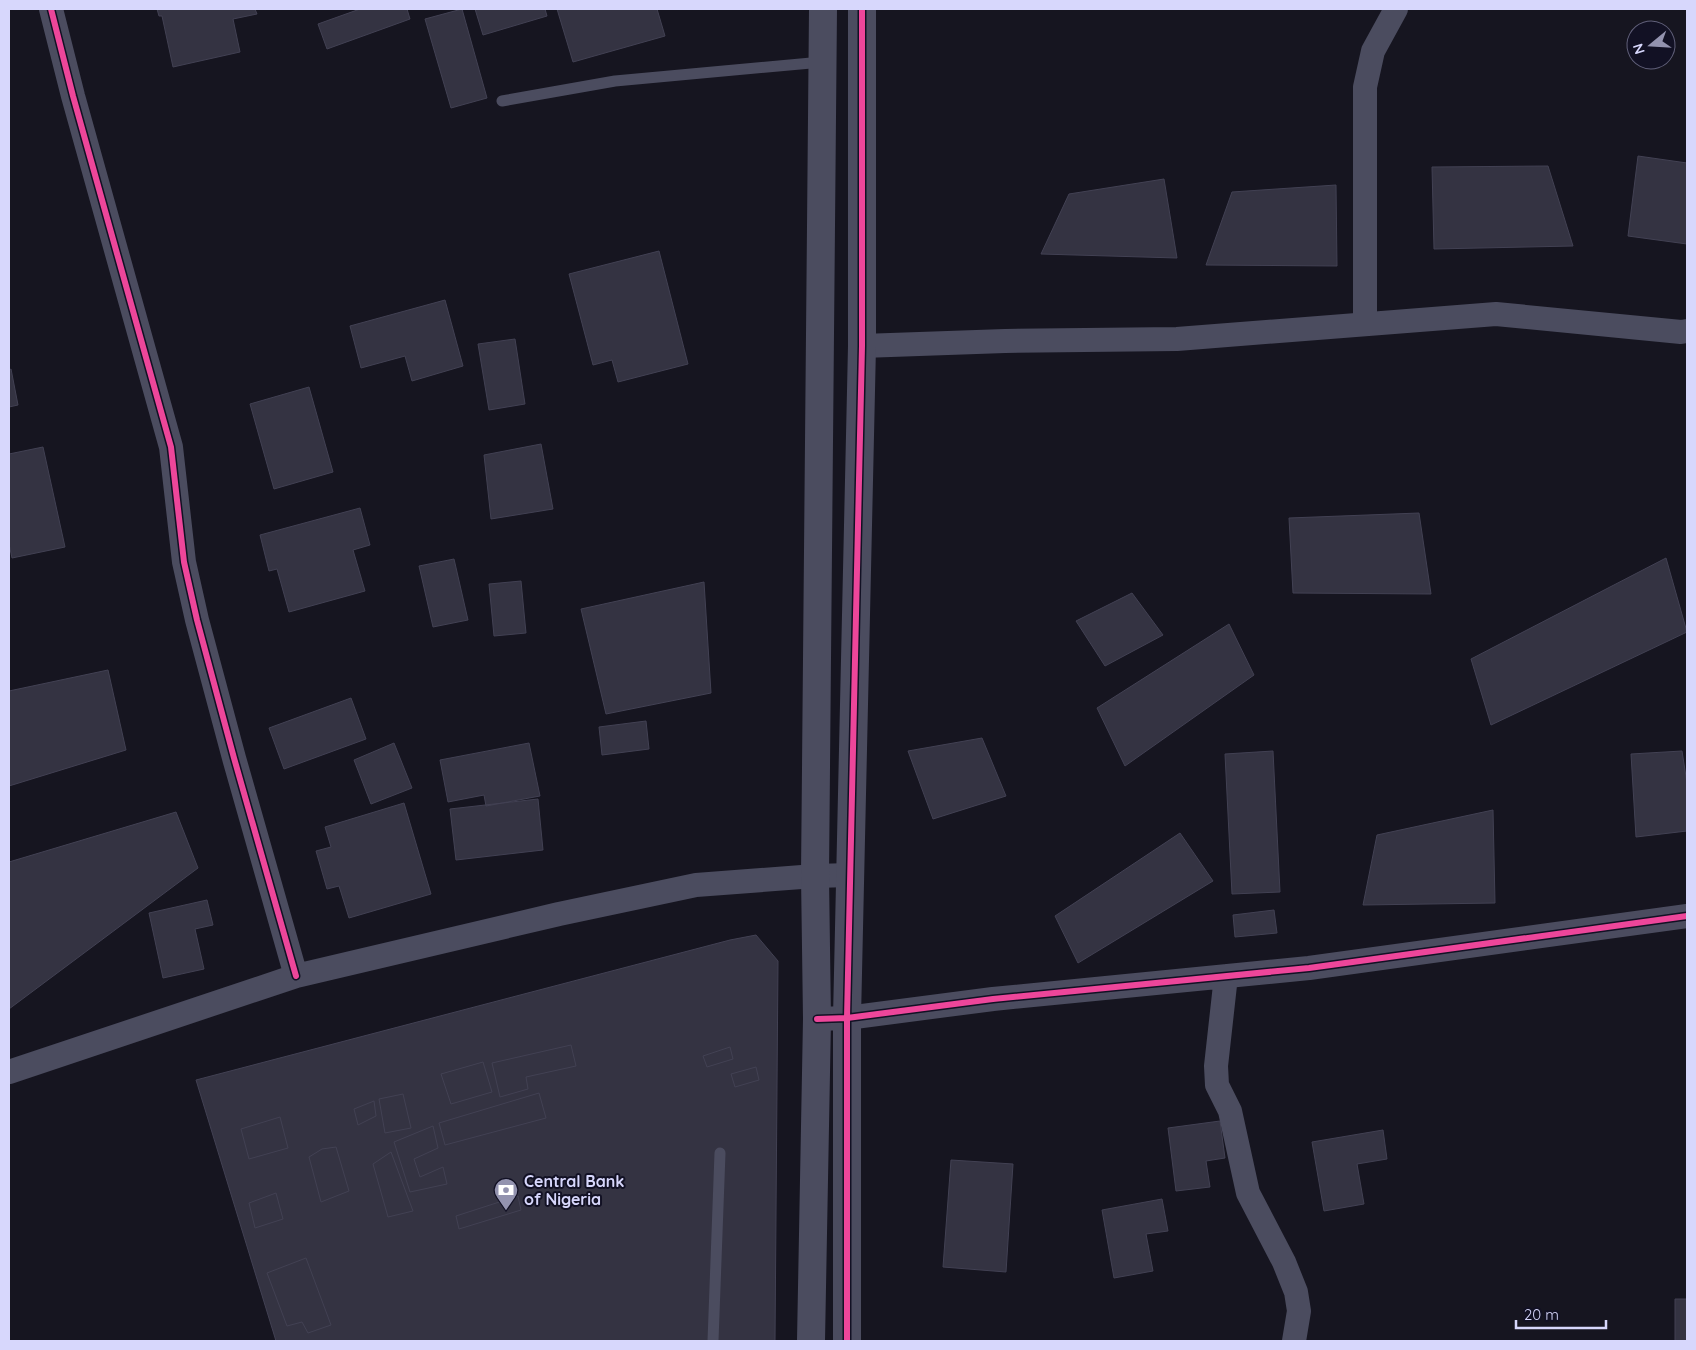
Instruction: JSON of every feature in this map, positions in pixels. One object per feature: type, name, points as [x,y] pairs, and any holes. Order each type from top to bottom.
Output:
[{"type":"street","points":[[51,9],[73,96],[171,447],[184,562],[234,758],[296,976]]},
{"type":"street","points":[[811,1341],[817,1019],[815,876],[823,9]]},
{"type":"street","points":[[846,1341],[847,1018],[862,346],[862,9]]},
{"type":"street","points":[[1366,324],[1365,87],[1373,51],[1396,9]]},
{"type":"street","points":[[862,346],[1005,341],[1177,339],[1496,314],[1681,332],[1687,331]]},
{"type":"street","points":[[9,1072],[296,976],[559,914],[696,885],[850,875]]},
{"type":"street","points":[[817,1019],[847,1018],[993,999],[1309,968],[1687,916]]},
{"type":"street","points":[[1226,976],[1216,1066],[1217,1085],[1230,1111],[1248,1193],[1284,1262],[1296,1292],[1299,1311],[1294,1341]]},
{"type":"lane","points":[[502,101],[615,81],[822,62]]},
{"type":"lane","points":[[713,1341],[720,1153]]},
{"type":"building","points":[[157,9],[255,9],[257,14],[233,19],[240,52],[173,67],[162,16],[159,16]]},
{"type":"building","points":[[360,9],[407,9],[410,19],[327,49],[318,24]]},
{"type":"building","points":[[462,9],[487,98],[451,108],[425,19]]},
{"type":"building","points":[[475,9],[545,9],[547,16],[483,35]]},
{"type":"building","points":[[557,9],[657,9],[665,36],[573,62]]},
{"type":"building","points":[[1638,156],[1687,163],[1687,244],[1628,236]]},
{"type":"building","points":[[1548,166],[1573,246],[1434,249],[1432,167]]},
{"type":"building","points":[[1164,179],[1177,258],[1041,254],[1069,194]]},
{"type":"building","points":[[1336,185],[1337,266],[1206,265],[1232,192]]},
{"type":"building","points":[[659,251],[688,364],[618,382],[612,360],[593,365],[569,274]]},
{"type":"building","points":[[445,300],[463,366],[412,381],[405,356],[361,368],[350,326]]},
{"type":"building","points":[[515,339],[525,404],[489,410],[478,344]]},
{"type":"building","points":[[11,369],[18,405],[9,407],[9,370]]},
{"type":"building","points":[[309,387],[333,472],[274,489],[250,404]]},
{"type":"building","points":[[541,444],[553,509],[491,519],[484,455]]},
{"type":"building","points":[[43,447],[65,547],[12,558],[9,544],[9,454]]},
{"type":"building","points":[[360,508],[370,545],[353,550],[365,591],[289,612],[277,569],[269,571],[260,535]]},
{"type":"building","points":[[1419,513],[1431,594],[1293,593],[1289,518]]},
{"type":"building","points":[[1666,558],[1687,632],[1491,725],[1471,659]]},
{"type":"building","points":[[454,559],[468,620],[433,627],[419,566]]},
{"type":"building","points":[[521,581],[526,633],[494,636],[489,584]]},
{"type":"building","points":[[704,582],[711,693],[606,714],[581,609]]},
{"type":"building","points":[[1132,593],[1163,635],[1105,666],[1076,621]]},
{"type":"building","points":[[1229,624],[1254,675],[1125,766],[1097,708]]},
{"type":"building","points":[[108,670],[126,750],[9,786],[9,691]]},
{"type":"building","points":[[351,698],[366,739],[284,769],[269,728]]},
{"type":"building","points":[[646,721],[649,749],[602,755],[599,727]]},
{"type":"building","points":[[982,738],[1006,796],[933,819],[908,751]]},
{"type":"building","points":[[394,743],[412,788],[371,804],[354,760]]},
{"type":"building","points":[[529,743],[540,796],[486,806],[484,795],[448,802],[440,760]]},
{"type":"building","points":[[1273,751],[1280,892],[1232,894],[1225,754]]},
{"type":"building","points":[[1682,751],[1687,783],[1687,831],[1636,837],[1631,754]]},
{"type":"building","points":[[538,799],[543,850],[456,860],[450,809]]},
{"type":"building","points":[[404,803],[431,894],[349,918],[339,886],[327,889],[316,851],[331,847],[325,827]]},
{"type":"building","points":[[1493,810],[1495,903],[1363,905],[1377,835]]},
{"type":"building","points":[[176,812],[198,868],[9,1009],[9,862]]},
{"type":"building","points":[[1180,833],[1213,881],[1078,963],[1055,916]]},
{"type":"building","points":[[207,900],[213,925],[195,929],[204,969],[163,978],[149,913]]},
{"type":"building","points":[[1274,910],[1277,933],[1235,937],[1233,915]]},
{"type":"building","name":"Central Bank of Nigeria","points":[[756,935],[778,961],[775,1341],[276,1341],[196,1080],[730,940]]},
{"type":"building","points":[[571,1045],[576,1066],[526,1077],[528,1089],[500,1097],[492,1063]]},
{"type":"building","points":[[730,1047],[733,1059],[707,1067],[703,1056]]},
{"type":"building","points":[[483,1062],[492,1092],[451,1104],[441,1074]]},
{"type":"building","points":[[756,1067],[759,1080],[735,1087],[731,1074]]},
{"type":"building","points":[[539,1093],[546,1118],[445,1145],[439,1123]]},
{"type":"building","points":[[403,1094],[411,1128],[385,1133],[379,1099]]},
{"type":"building","points":[[374,1101],[376,1116],[358,1125],[354,1109]]},
{"type":"building","points":[[280,1117],[288,1148],[249,1159],[241,1129]]},
{"type":"building","points":[[1220,1121],[1225,1158],[1206,1161],[1210,1187],[1176,1191],[1168,1128]]},
{"type":"building","points":[[433,1126],[438,1148],[414,1159],[420,1177],[443,1167],[447,1184],[410,1192],[394,1142]]},
{"type":"building","points":[[1383,1130],[1387,1159],[1357,1164],[1364,1204],[1324,1211],[1312,1142]]},
{"type":"building","points":[[336,1147],[349,1191],[321,1202],[309,1157],[322,1149]]},
{"type":"building","points":[[391,1152],[413,1211],[388,1217],[373,1164]]},
{"type":"building","points":[[951,1160],[1013,1164],[1006,1272],[943,1267]]},
{"type":"building","points":[[276,1193],[283,1219],[255,1228],[249,1203]]},
{"type":"building","points":[[518,1196],[521,1210],[459,1229],[456,1216]]},
{"type":"building","points":[[1162,1199],[1168,1231],[1146,1234],[1153,1271],[1114,1278],[1102,1210]]},
{"type":"building","points":[[306,1258],[331,1325],[308,1333],[302,1322],[287,1326],[267,1273]]},
{"type":"building","points":[[1675,1299],[1687,1299],[1687,1341],[1675,1341]]},
{"type":"cycle path","points":[[51,9],[73,96],[171,447],[184,562],[197,620],[296,976]]},
{"type":"cycle path","points":[[847,1341],[847,1018],[862,346],[862,9]]},
{"type":"cycle path","points":[[817,1019],[847,1018],[993,999],[1309,968],[1687,916]]},
{"type":"place","name":"Central Bank of Nigeria","points":[[506,1211]]}]
